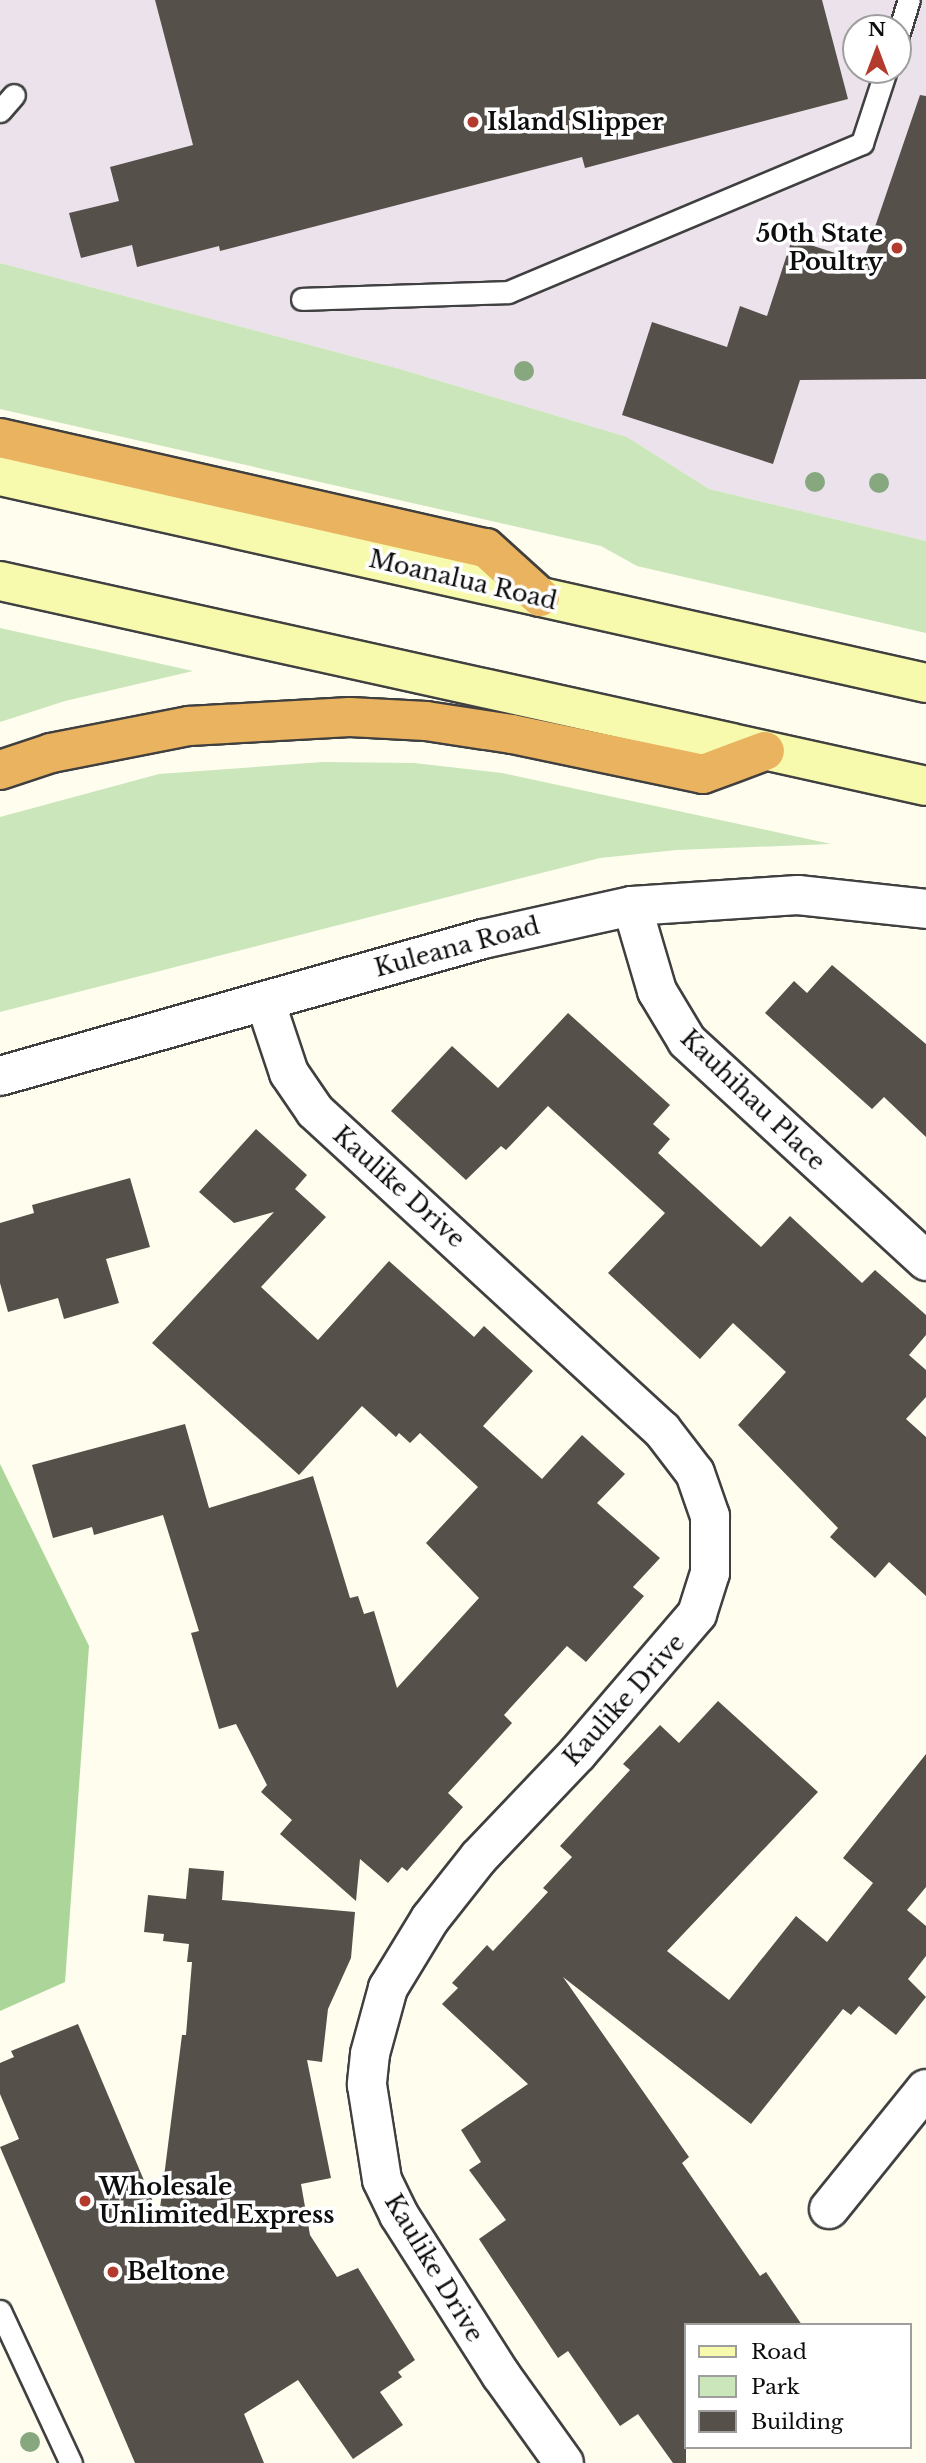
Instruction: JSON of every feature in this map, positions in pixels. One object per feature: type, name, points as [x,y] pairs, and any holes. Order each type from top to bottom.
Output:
[{"type":"highway","points":[[0,438],[486,548],[540,597]]},
{"type":"highway","points":[[0,770],[51,753],[188,726],[350,718],[426,721],[512,734],[703,774],[765,751]]},
{"type":"main road","name":"Moanalua Road","points":[[0,476],[926,683]]},
{"type":"main road","points":[[0,580],[926,786]]},
{"type":"street","name":"Kuleana Road","points":[[0,1076],[483,939],[632,906],[798,895],[926,909]]},
{"type":"street","name":"Kauhihau Place","points":[[632,906],[657,991],[687,1041],[926,1261]]},
{"type":"street","name":"Kaulike Drive","points":[[265,1001],[289,1073],[315,1111],[663,1430],[695,1473],[710,1516],[710,1573],[698,1614],[587,1743],[479,1857],[430,1919],[388,1988],[370,2053],[367,2085],[382,2180],[501,2375],[564,2463]]},
{"type":"street","points":[[830,2209],[926,2089]]},
{"type":"lane","points":[[302,299],[508,292],[862,143],[881,84]]},
{"type":"lane","points":[[0,2311],[71,2463]]},
{"type":"shaded area","points":[[0,0],[926,0],[926,541],[709,489],[627,437],[400,369],[0,263]]},
{"type":"green space","points":[[0,263],[400,369],[627,437],[709,489],[926,541],[926,633],[637,566],[601,546],[0,409]]},
{"type":"green space","points":[[0,628],[193,671],[65,701],[0,722]]},
{"type":"green space","points":[[323,762],[414,763],[502,773],[831,844],[676,850],[600,858],[0,1012],[0,817],[159,774]]},
{"type":"green space","points":[[0,1464],[89,1646],[65,1982],[0,2011]]},
{"type":"building","name":"Island Slipper","points":[[155,0],[822,0],[848,99],[585,168],[582,157],[220,251],[219,246],[137,267],[132,245],[81,258],[69,213],[119,201],[110,167],[193,145]]},
{"type":"building","points":[[920,95],[926,96],[926,379],[800,380],[773,464],[622,415],[652,322],[727,347],[740,306],[767,316],[792,239],[863,262]]},
{"type":"building","points":[[832,965],[926,1044],[926,1137],[884,1097],[872,1109],[765,1013],[794,981],[807,993]]},
{"type":"building","points":[[568,1013],[670,1105],[653,1124],[670,1139],[658,1153],[761,1247],[790,1216],[862,1283],[875,1270],[926,1315],[926,1335],[909,1355],[926,1370],[926,1397],[906,1419],[926,1437],[926,1596],[889,1562],[875,1578],[830,1537],[838,1528],[738,1425],[786,1372],[733,1323],[700,1359],[608,1273],[665,1213],[548,1106],[506,1150],[501,1146],[466,1180],[391,1111],[452,1046],[498,1088]]},
{"type":"building","points":[[256,1129],[307,1175],[295,1189],[326,1217],[261,1287],[318,1340],[389,1261],[474,1337],[484,1326],[533,1371],[483,1426],[542,1479],[582,1435],[625,1474],[597,1503],[660,1558],[633,1587],[644,1596],[586,1662],[567,1646],[504,1715],[512,1723],[448,1793],[463,1807],[407,1871],[402,1867],[388,1883],[360,1859],[356,1901],[280,1834],[292,1820],[261,1792],[267,1785],[236,1724],[219,1729],[191,1633],[199,1631],[163,1515],[94,1535],[92,1527],[53,1538],[32,1465],[185,1424],[209,1508],[313,1476],[350,1598],[358,1596],[364,1614],[374,1611],[397,1688],[479,1598],[426,1543],[478,1487],[420,1433],[410,1443],[399,1433],[396,1437],[362,1406],[299,1475],[152,1343],[274,1212],[234,1223],[199,1192]]},
{"type":"building","points":[[130,1178],[150,1247],[106,1259],[119,1303],[64,1319],[58,1298],[8,1312],[0,1283],[0,1223],[34,1213],[32,1205]]},
{"type":"building","points":[[718,1701],[818,1792],[667,1951],[729,2000],[796,1916],[827,1942],[873,1883],[843,1858],[926,1754],[926,1887],[907,1910],[926,1926],[926,1956],[908,1979],[926,1997],[896,2035],[859,2006],[851,2015],[843,2009],[751,2124],[563,1977],[689,2157],[682,2163],[760,2276],[766,2272],[801,2323],[684,2323],[686,2463],[673,2463],[638,2414],[620,2426],[568,2351],[558,2358],[479,2239],[506,2220],[469,2170],[481,2162],[461,2130],[528,2084],[442,2004],[458,1988],[452,1983],[487,1945],[493,1951],[548,1892],[543,1888],[572,1857],[560,1846],[630,1770],[623,1764],[660,1725],[679,1743]]},
{"type":"building","points":[[189,1868],[224,1871],[222,1900],[355,1912],[351,1958],[328,2009],[322,2062],[307,2060],[331,2178],[301,2184],[310,2235],[337,2277],[358,2268],[415,2360],[398,2372],[402,2377],[380,2392],[403,2425],[353,2459],[298,2380],[244,2414],[264,2463],[135,2463],[0,2147],[19,2139],[0,2094],[0,2063],[14,2057],[11,2051],[78,2024],[159,2216],[182,2035],[186,2035],[192,1962],[187,1962],[189,1944],[163,1941],[164,1934],[144,1932],[148,1895],[186,1899]]},
{"type":"place","name":"Island Slipper","points":[[473,122]]},
{"type":"place","name":"50th State Poultry","points":[[897,248]]},
{"type":"place","name":"Wholesale Unlimited Express","points":[[85,2201]]},
{"type":"place","name":"Beltone","points":[[113,2272]]}]
